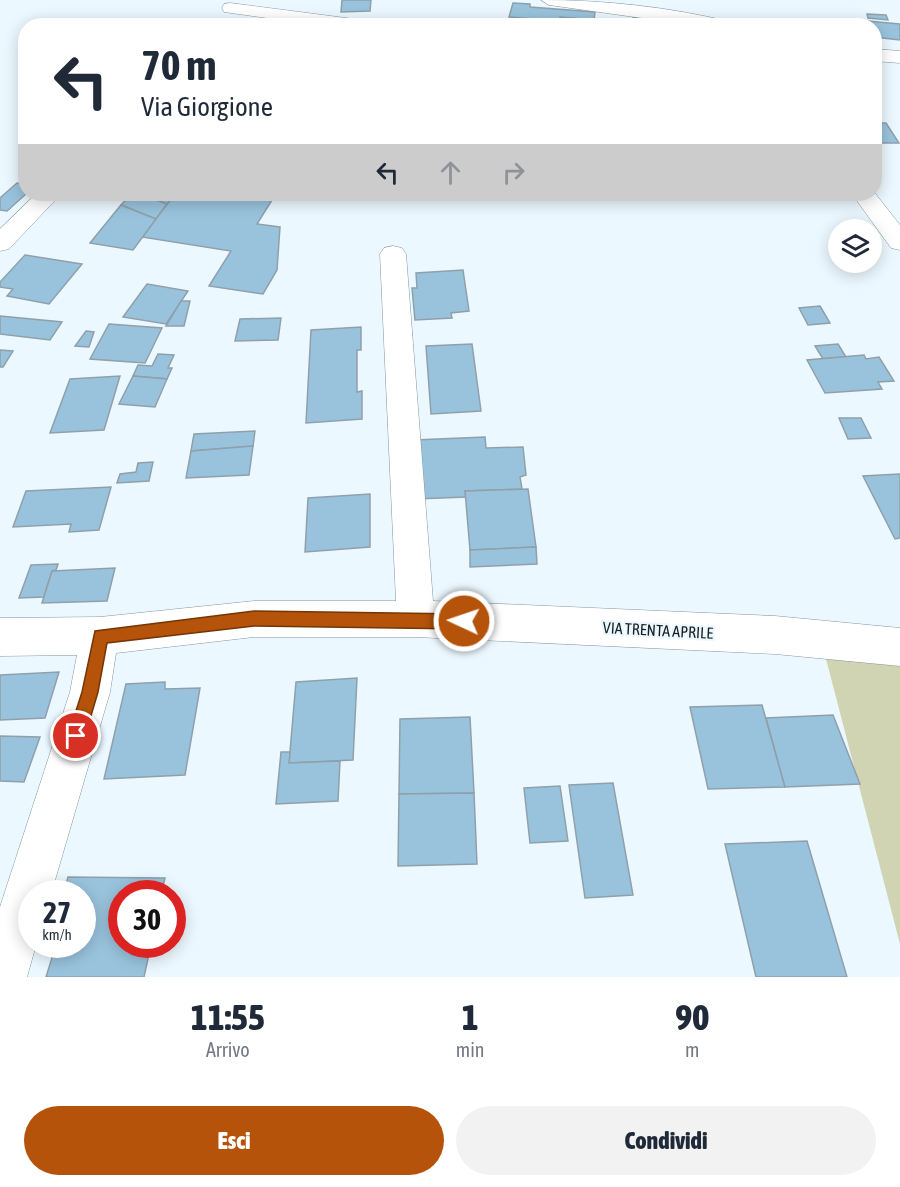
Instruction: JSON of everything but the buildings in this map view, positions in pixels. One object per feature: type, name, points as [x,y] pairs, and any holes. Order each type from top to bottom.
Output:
[{"type":"street","points":[[549,0],[689,18]]},
{"type":"street","points":[[219,18],[234,4],[320,18]]},
{"type":"street","points":[[882,56],[900,57]]},
{"type":"street","points":[[0,243],[42,201]]},
{"type":"street","points":[[869,201],[900,242]]},
{"type":"street","points":[[393,254],[416,619]]},
{"type":"street","name":"VIA TRENTA APRILE","points":[[0,637],[100,636],[254,619],[416,619],[775,635],[900,647]]},
{"type":"street","points":[[2,977],[90,692],[100,636]]},
{"type":"green space","points":[[825,655],[900,655],[900,944]]},
{"type":"route","points":[[76,736],[90,692],[100,636],[254,619],[464,621]]}]
